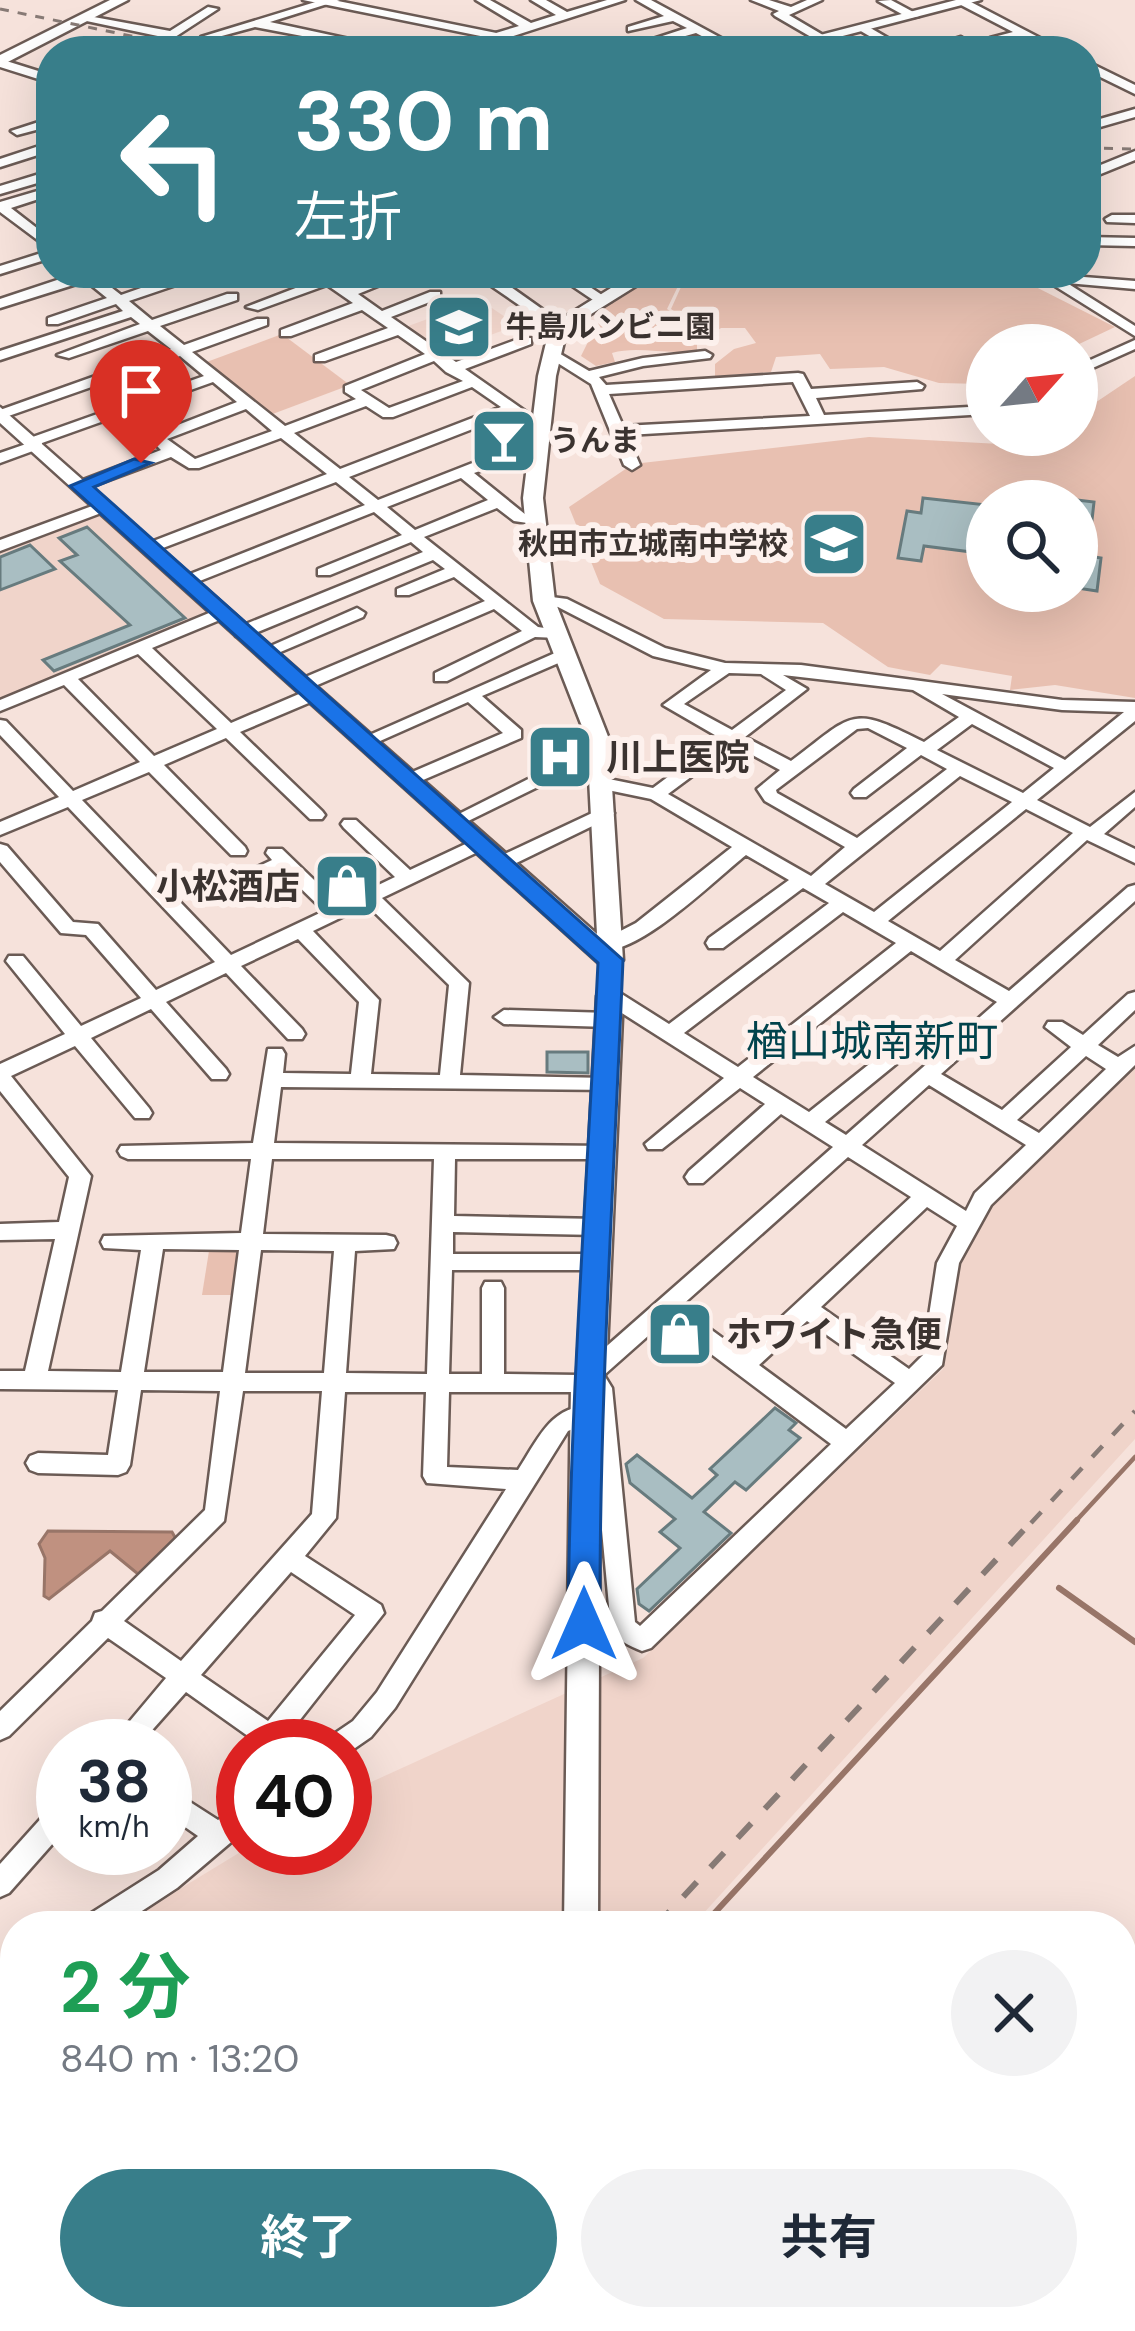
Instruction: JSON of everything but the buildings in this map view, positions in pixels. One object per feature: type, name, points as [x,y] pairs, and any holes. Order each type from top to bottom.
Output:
[{"type":"street","points":[[50,36],[121,0]]},
{"type":"street","points":[[482,0],[529,27]]},
{"type":"street","points":[[536,0],[566,16]]},
{"type":"street","points":[[213,36],[322,1],[500,36],[619,0]]},
{"type":"street","points":[[642,0],[711,36]]},
{"type":"street","points":[[785,13],[816,0]]},
{"type":"street","points":[[753,2],[785,13],[819,36]]},
{"type":"street","points":[[830,36],[969,2],[1030,36]]},
{"type":"street","points":[[880,4],[906,18]]},
{"type":"street","points":[[83,19],[172,35],[188,29],[212,9]]},
{"type":"street","points":[[660,10],[631,26],[675,17]]},
{"type":"street","points":[[254,22],[311,36]]},
{"type":"street","points":[[863,28],[877,36]]},
{"type":"street","points":[[188,29],[203,36]]},
{"type":"street","points":[[676,36],[698,29]]},
{"type":"street","points":[[1013,36],[1024,33]]},
{"type":"street","points":[[0,62],[36,43]]},
{"type":"street","points":[[0,62],[36,74]]},
{"type":"street","points":[[1101,73],[1135,90]]},
{"type":"street","points":[[1101,123],[1135,113]]},
{"type":"street","points":[[0,163],[36,152]]},
{"type":"street","points":[[1101,170],[1135,155]]},
{"type":"street","points":[[0,190],[36,186]]},
{"type":"street","points":[[36,190],[0,207],[36,236]]},
{"type":"street","points":[[1112,219],[1135,219]]},
{"type":"street","points":[[29,229],[36,227]]},
{"type":"street","points":[[1101,241],[1135,242]]},
{"type":"street","points":[[0,270],[36,256]]},
{"type":"street","points":[[1101,286],[1135,285]]},
{"type":"street","points":[[0,304],[48,288]]},
{"type":"street","points":[[105,288],[454,571],[550,640]]},
{"type":"street","points":[[53,321],[154,288]]},
{"type":"street","points":[[253,307],[298,288]]},
{"type":"street","points":[[339,288],[539,437]]},
{"type":"street","points":[[346,293],[360,288]]},
{"type":"street","points":[[504,288],[559,326]]},
{"type":"street","points":[[584,288],[604,301]]},
{"type":"street","points":[[580,1911],[587,1390],[610,953],[598,740],[550,640],[536,522],[539,437],[559,326],[624,288]]},
{"type":"street","points":[[1067,288],[1102,307],[1133,333],[1098,357]]},
{"type":"street","points":[[379,316],[435,296]]},
{"type":"street","points":[[64,355],[232,297]]},
{"type":"street","points":[[286,333],[362,304]]},
{"type":"street","points":[[0,356],[133,312]]},
{"type":"street","points":[[262,322],[0,414],[501,863],[610,953]]},
{"type":"street","points":[[320,358],[398,330]]},
{"type":"street","points":[[452,369],[526,341]]},
{"type":"street","points":[[553,355],[600,390],[621,430],[619,440],[632,465]]},
{"type":"street","points":[[586,376],[643,362],[705,355]]},
{"type":"street","points":[[433,356],[350,388],[388,414],[470,383]]},
{"type":"street","points":[[0,458],[214,377]]},
{"type":"street","points":[[600,390],[798,377],[818,417]]},
{"type":"street","points":[[807,394],[917,386]]},
{"type":"street","points":[[247,404],[157,438],[194,465],[365,401]]},
{"type":"street","points":[[149,548],[508,410]]},
{"type":"street","points":[[621,430],[966,411]]},
{"type":"street","points":[[186,581],[539,437]]},
{"type":"street","points":[[80,486],[172,452]]},
{"type":"street","points":[[462,471],[500,502],[536,522]]},
{"type":"street","points":[[324,572],[500,502]]},
{"type":"street","points":[[0,546],[103,507]]},
{"type":"street","points":[[242,632],[433,554]]},
{"type":"street","points":[[404,592],[454,571]]},
{"type":"street","points":[[0,829],[228,732],[495,602]]},
{"type":"street","points":[[544,602],[561,602],[658,652],[725,668],[905,681],[1024,700],[1135,710]]},
{"type":"street","points":[[0,706],[221,613]]},
{"type":"street","points":[[266,652],[357,613]]},
{"type":"street","points":[[441,677],[550,640]]},
{"type":"street","points":[[365,741],[470,695],[550,640]]},
{"type":"street","points":[[142,648],[316,815]]},
{"type":"street","points":[[725,668],[672,705],[792,769]]},
{"type":"street","points":[[656,794],[798,689],[764,671]]},
{"type":"street","points":[[67,678],[238,851]]},
{"type":"street","points":[[905,681],[1067,768]]},
{"type":"street","points":[[409,780],[514,734],[470,695]]},
{"type":"street","points":[[874,922],[1135,710]]},
{"type":"street","points":[[860,793],[971,717]]},
{"type":"street","points":[[858,846],[771,797],[766,788],[852,724],[871,722],[1135,857]]},
{"type":"street","points":[[0,725],[295,1034]]},
{"type":"street","points":[[716,943],[858,846],[958,768]]},
{"type":"street","points":[[454,821],[548,775]]},
{"type":"street","points":[[604,784],[656,794],[1009,1000]]},
{"type":"street","points":[[941,961],[1135,798]]},
{"type":"street","points":[[501,863],[605,813]]},
{"type":"street","points":[[350,824],[406,878]]},
{"type":"street","points":[[34,1381],[80,1176],[0,1075],[151,997],[480,844]]},
{"type":"street","points":[[610,953],[745,846]]},
{"type":"street","points":[[0,850],[68,928],[91,929],[219,1074]]},
{"type":"street","points":[[217,893],[280,857],[335,911]]},
{"type":"street","points":[[370,1719],[560,1424],[587,1390],[667,1309],[846,1146],[1135,891]]},
{"type":"street","points":[[369,896],[459,982],[449,1084]]},
{"type":"street","points":[[670,1034],[842,903]]},
{"type":"street","points":[[299,928],[369,1000],[360,1082]]},
{"type":"street","points":[[655,1144],[910,942]]},
{"type":"street","points":[[16,961],[142,1113]]},
{"type":"street","points":[[1003,1121],[1135,999]]},
{"type":"street","points":[[504,1017],[609,1008],[670,1034],[967,1222]]},
{"type":"street","points":[[0,1380],[602,1388],[623,1628],[642,1640],[934,1359],[948,1263],[967,1222],[1127,1060],[1084,1045],[1055,1028]]},
{"type":"street","points":[[0,1728],[216,1514],[274,1054]]},
{"type":"street","points":[[810,1123],[894,1055]]},
{"type":"street","points":[[928,1076],[1040,1143]]},
{"type":"street","points":[[273,1080],[606,1085]]},
{"type":"street","points":[[696,1177],[779,1104]]},
{"type":"street","points":[[128,1150],[603,1151]]},
{"type":"street","points":[[445,1152],[435,1476],[525,1480]]},
{"type":"street","points":[[744,1366],[926,1196]]},
{"type":"street","points":[[443,1224],[598,1227]]},
{"type":"street","points":[[0,1232],[68,1230]]},
{"type":"street","points":[[38,1462],[118,1465],[153,1241]]},
{"type":"street","points":[[112,1242],[386,1243]]},
{"type":"street","points":[[146,1719],[324,1518],[345,1243]]},
{"type":"street","points":[[442,1262],[597,1262]]},
{"type":"street","points":[[493,1288],[493,1384]]},
{"type":"street","points":[[667,1309],[848,1443]]},
{"type":"street","points":[[807,1309],[910,1382]]},
{"type":"street","points":[[289,1558],[372,1613],[293,1719]]},
{"type":"street","points":[[104,1621],[246,1719]]},
{"type":"street","points":[[118,1911],[168,1879],[216,1837]]},
{"type":"street","points":[[0,1884],[36,1843]]},
{"type":"shaded area","points":[[635,288],[677,288],[667,309],[680,318],[702,312],[680,315],[671,309],[681,288],[1038,288],[1115,327],[1098,335],[1098,324],[966,324],[966,384],[939,383],[884,367],[830,369],[820,354],[776,357],[771,372],[715,376],[715,364],[734,349],[756,343],[745,328],[721,328],[697,344],[697,350],[622,351],[612,353],[615,362],[596,366],[581,356],[590,338],[585,323],[612,323],[605,318],[610,313],[601,308]]},
{"type":"shaded area","name":"牛島ルンビニ園","points":[[480,300],[517,325],[437,355],[400,329]]},
{"type":"shaded area","points":[[282,334],[350,385],[270,415],[204,363]]},
{"type":"shaded area","points":[[1135,376],[1135,698],[1055,685],[1010,690],[1012,676],[941,664],[930,675],[888,667],[823,623],[664,619],[600,584],[569,507],[633,464],[869,437],[966,442],[966,456],[1098,456],[1098,401]]},
{"type":"shaded area","points":[[100,512],[213,615],[0,701],[0,550]]},
{"type":"shaded area","points":[[1135,1067],[1135,1439],[706,1911],[144,1911],[216,1867],[216,1875],[372,1875],[372,1782],[643,1658],[943,1369],[956,1273],[993,1203]]},
{"type":"shaded area","points":[[209,1251],[236,1252],[240,1259],[234,1295],[202,1295]]},
{"type":"shaded area","points":[[48,1531],[172,1532],[176,1539],[138,1574],[110,1551],[49,1599],[44,1596],[45,1558],[39,1544]]},
{"type":"waterway","points":[[1074,1523],[1135,1457]]},
{"type":"waterway","points":[[716,1911],[1077,1520]]},
{"type":"waterway","points":[[1059,1588],[1135,1642]]},
{"type":"railway","points":[[0,9],[131,36]]},
{"type":"railway","points":[[1101,148],[1135,149]]},
{"type":"railway","points":[[1031,1523],[1135,1411]]},
{"type":"railway","points":[[670,1911],[1033,1520]]},
{"type":"place","name":"牛島ルンビニ園","points":[[459,327]]},
{"type":"place","name":"うんま","points":[[504,441]]},
{"type":"place","name":"秋田市立城南中学校","points":[[834,544]]},
{"type":"place","name":"川上医院","points":[[560,757]]},
{"type":"place","name":"小松酒店","points":[[347,886]]},
{"type":"place","name":"ホワイト急便","points":[[680,1334]]},
{"type":"district","name":"楢山城南新町","points":[[872,1041]]},
{"type":"route","points":[[141,463],[80,486],[611,960],[596,1298],[584,1414],[584,1624]]}]
